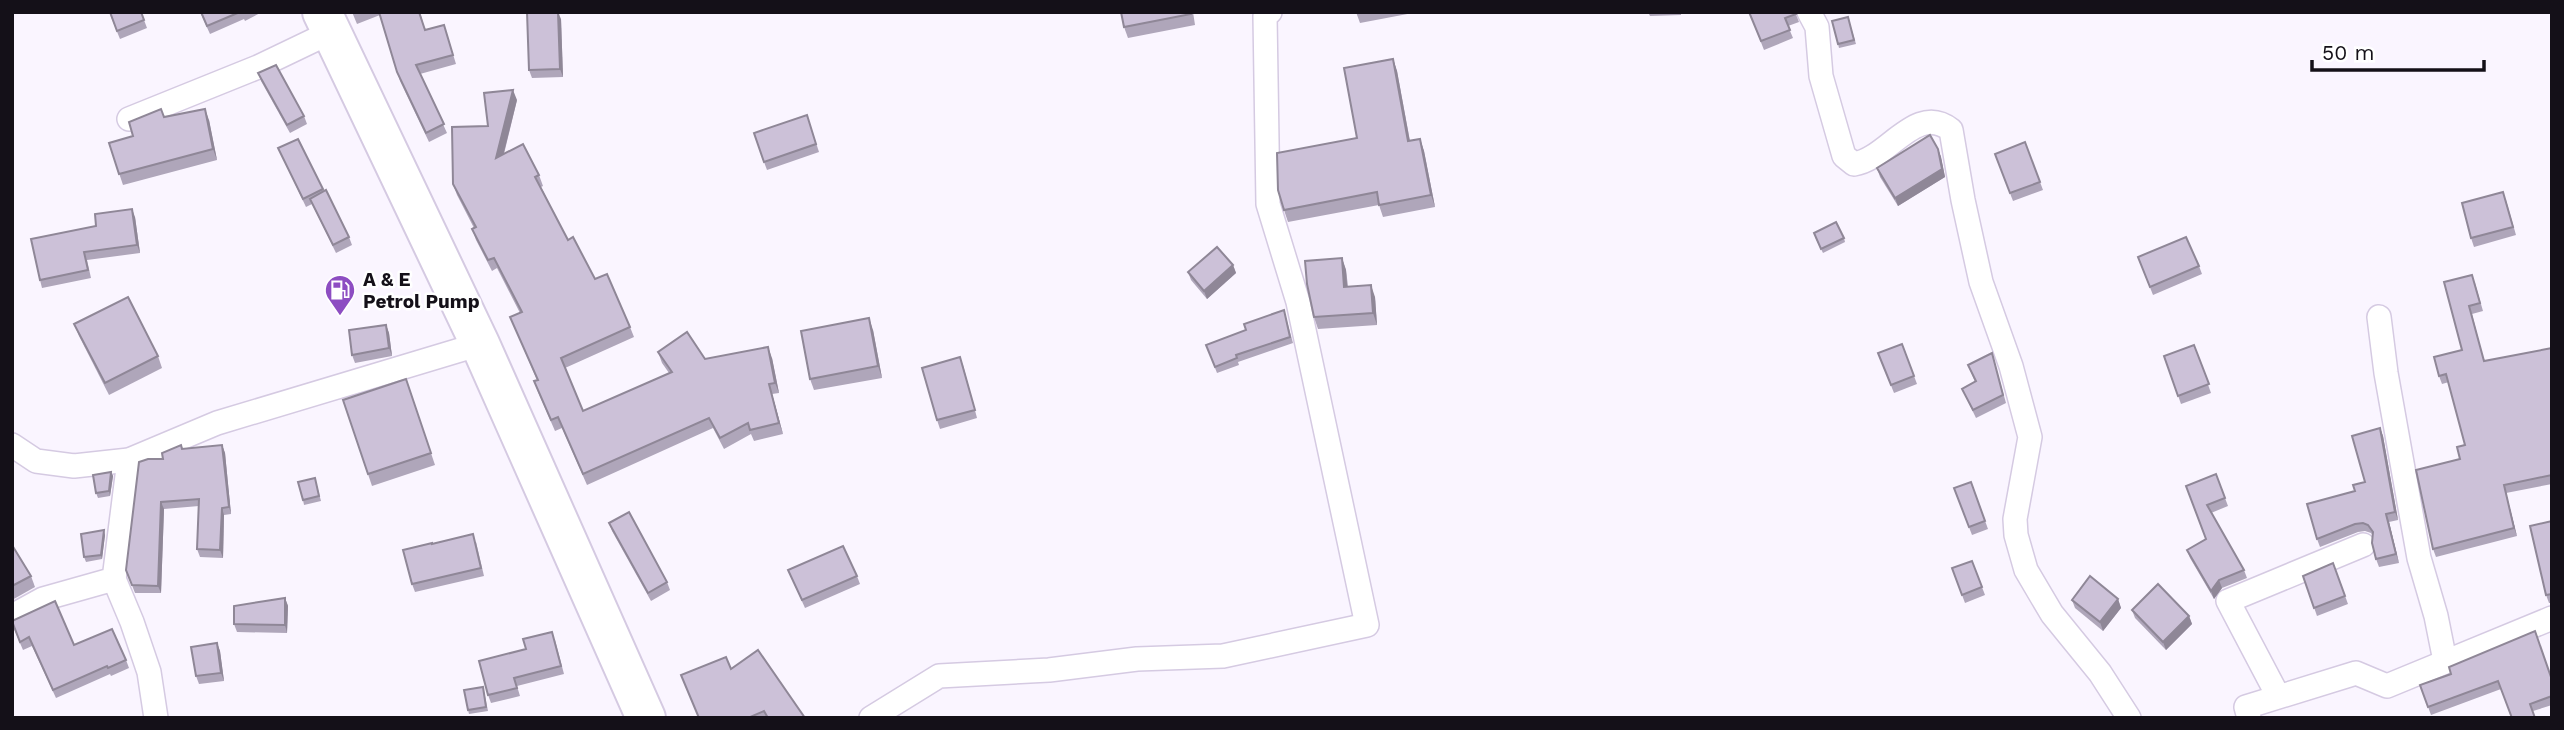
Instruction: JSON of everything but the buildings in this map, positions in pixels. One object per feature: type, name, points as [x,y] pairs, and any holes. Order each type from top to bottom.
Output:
[{"type":"highway","points":[[327,22],[480,344],[646,718]]},
{"type":"street","points":[[871,718],[939,676],[1049,670],[1138,659],[1223,656],[1367,625],[1298,302],[1268,204],[1265,16],[1270,12]]},
{"type":"street","points":[[1809,12],[1817,27],[1821,76],[1844,156],[1854,164],[1868,162],[1921,123],[1943,123],[1951,130],[1981,282],[2011,366],[2031,437],[2015,519],[2016,535],[2026,570],[2052,614],[2100,673],[2129,718]]},
{"type":"street","points":[[130,119],[258,67],[327,22]]},
{"type":"street","points":[[2379,317],[2386,373],[2419,558],[2436,616],[2445,661]]},
{"type":"street","points":[[12,445],[36,461],[74,466],[129,460],[217,423],[480,344]]},
{"type":"street","points":[[129,460],[114,579],[149,673],[156,718]]},
{"type":"street","points":[[2278,696],[2228,601],[2363,545]]},
{"type":"street","points":[[12,617],[43,599],[114,579]]},
{"type":"street","points":[[2247,713],[2278,696],[2356,673],[2387,686],[2552,618]]},
{"type":"place","name":"A & E Petrol Pump","points":[[340,317]]}]
